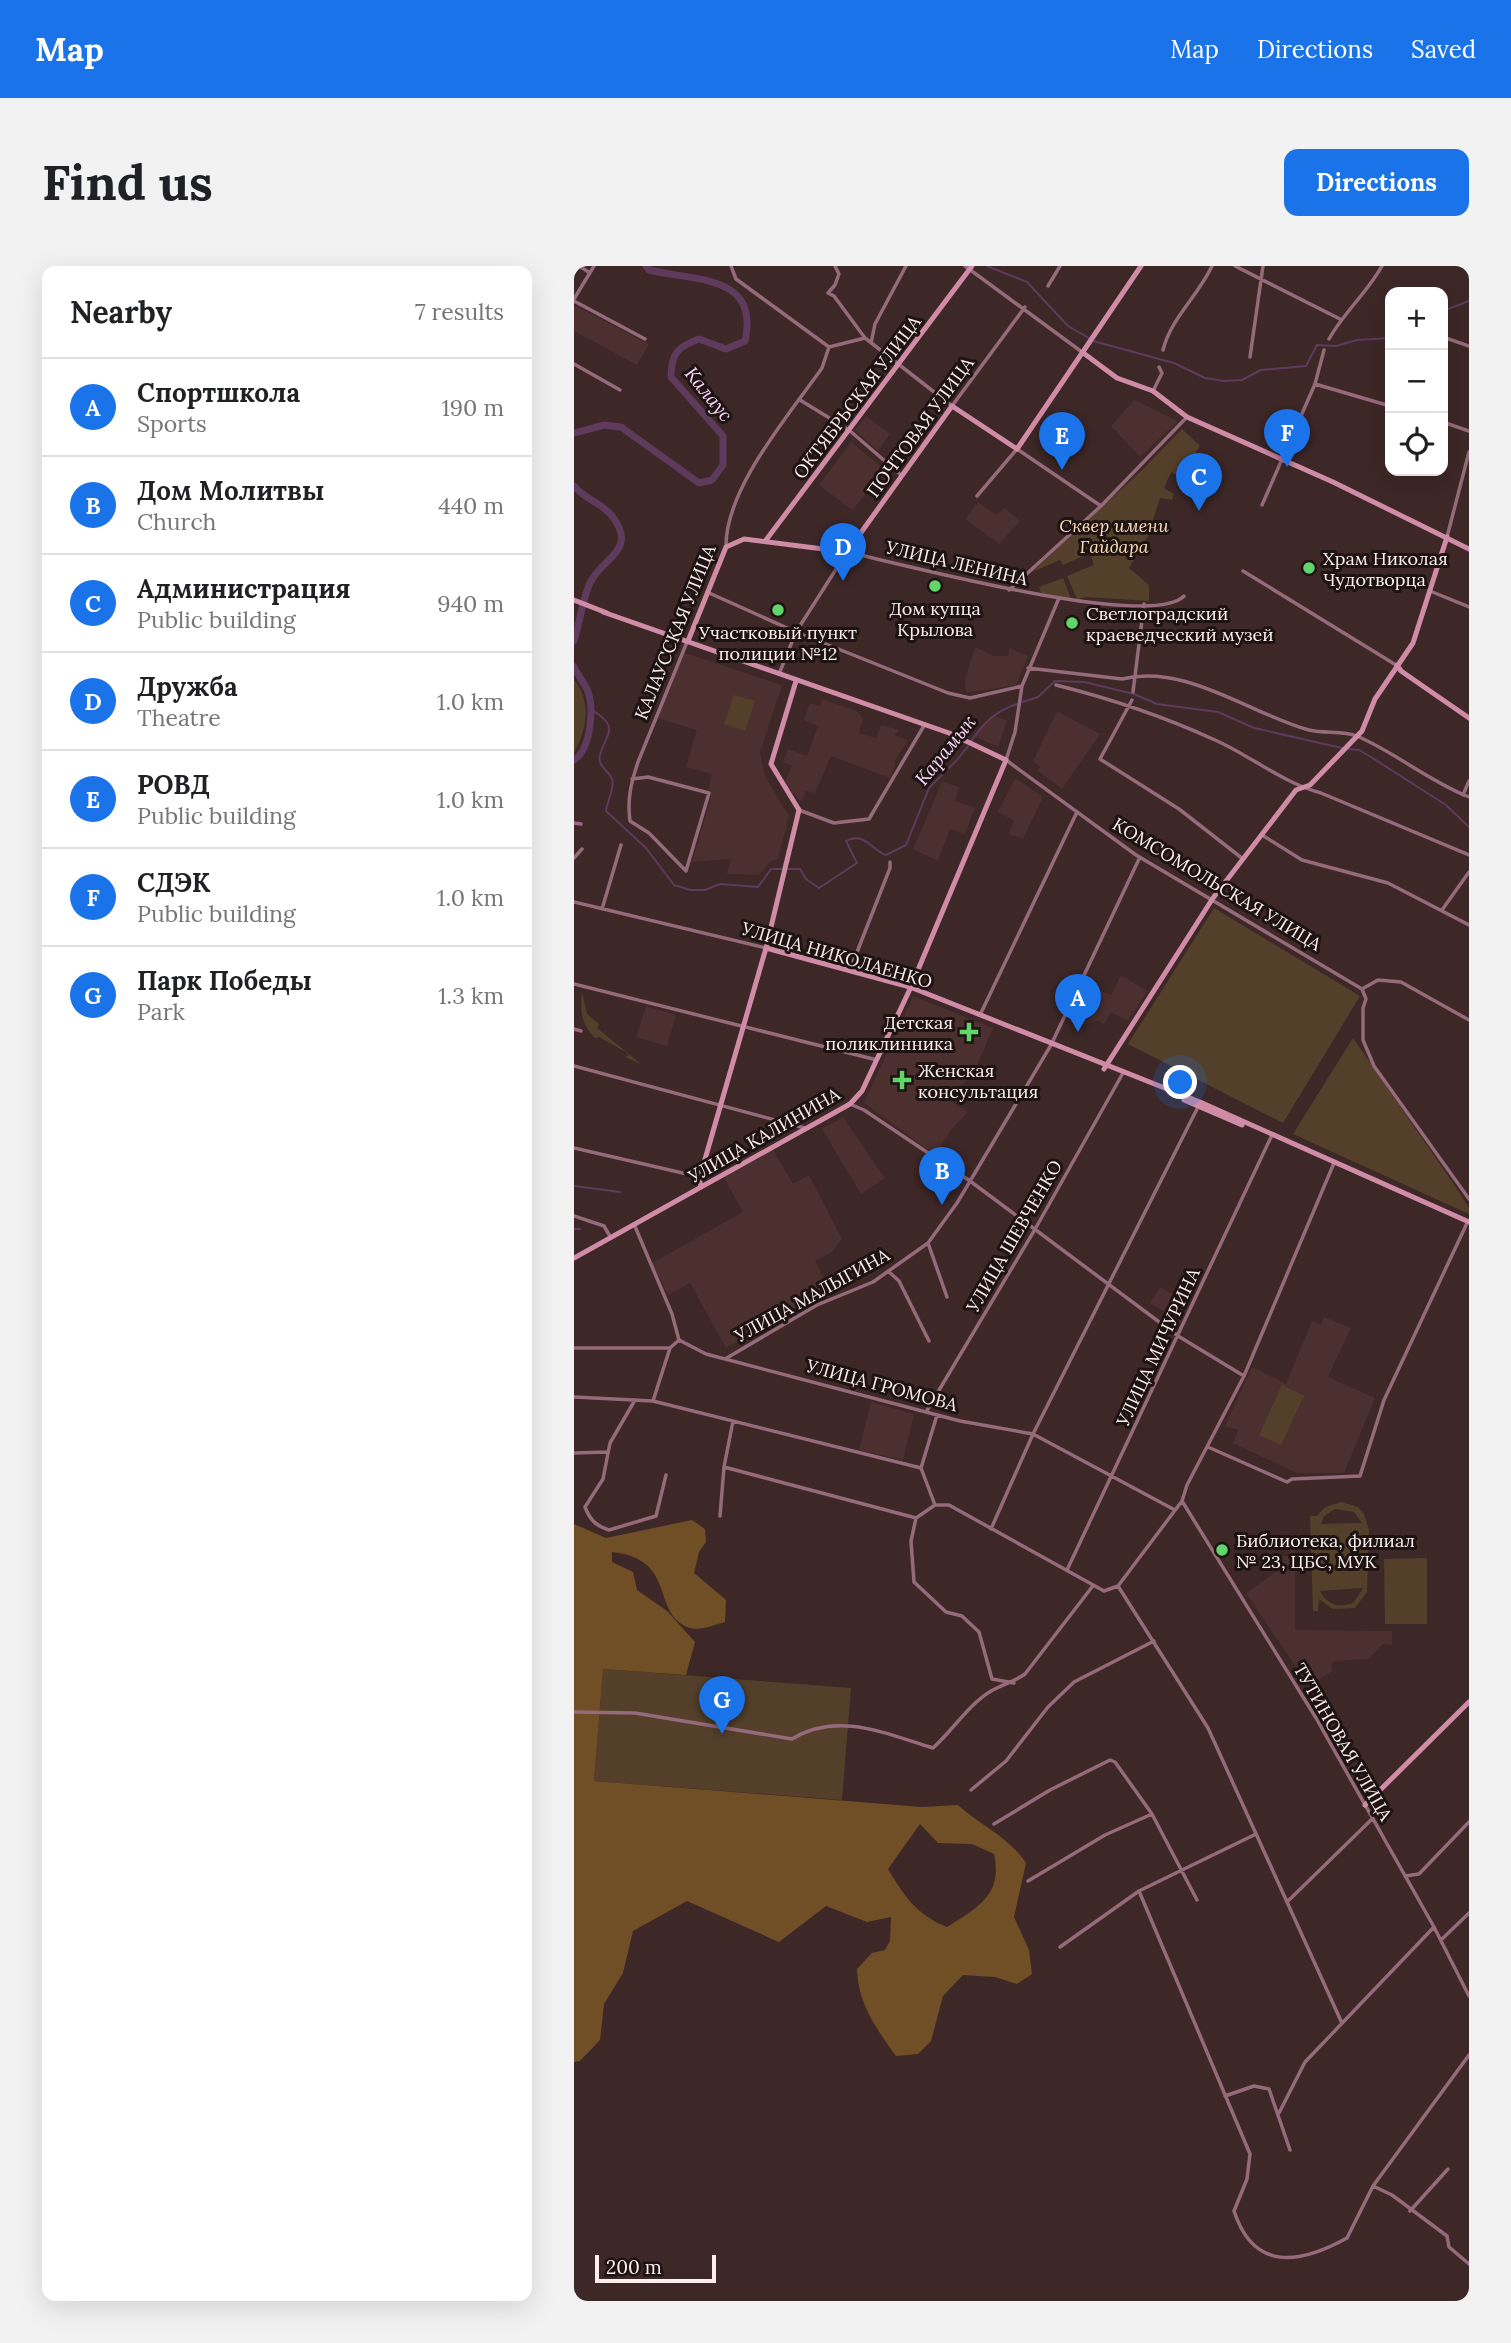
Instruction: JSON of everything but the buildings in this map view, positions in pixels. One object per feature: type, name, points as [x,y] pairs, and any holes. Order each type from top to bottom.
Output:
[{"type":"main road","points":[[952,406],[1017,449],[1082,352],[1103,326],[1141,266]]},
{"type":"main road","name":"ОКТЯБРЬСКАЯ УЛИЦА","points":[[766,540],[899,365],[969,267]]},
{"type":"main road","points":[[1082,352],[1117,378],[1153,391],[1187,417],[1282,459],[1469,549]]},
{"type":"main road","name":"ПОЧТОВАЯ УЛИЦА","points":[[847,552],[952,406]]},
{"type":"main road","points":[[1105,1068],[1213,898],[1296,790],[1310,785],[1340,756],[1347,743],[1362,732],[1375,699],[1413,643],[1447,537]]},
{"type":"main road","name":"УЛИЦА ЛЕНИНА","points":[[726,547],[736,540],[766,540],[847,552]]},
{"type":"main road","name":"КАЛАУССКАЯ УЛИЦА","points":[[687,641],[726,547]]},
{"type":"main road","name":"КОМСОМОЛЬСКАЯ УЛИЦА","points":[[574,600],[796,681],[925,724],[1006,760]]},
{"type":"main road","points":[[1397,665],[1469,716]]},
{"type":"main road","points":[[701,1186],[700,1177],[766,948],[789,861],[799,810],[771,764],[796,681]]},
{"type":"main road","name":"УЛИЦА КАЛИНИНА","points":[[574,1257],[850,1104],[862,1091],[1006,760]]},
{"type":"main road","name":"УЛИЦА НИКОЛАЕНКО","points":[[766,948],[908,986],[1049,1046]]},
{"type":"main road","name":"УЛИЦА НИКОЛАЕНКО","points":[[908,986],[1049,1046],[1199,1104],[1468,1223]]},
{"type":"main road","points":[[804,1128],[849,1102],[860,1090],[876,1060]]},
{"type":"main road","name":"УЛИЦА НИКОЛАЕНКО","points":[[1335,1165],[1446,1210],[1468,1223]]},
{"type":"main road","points":[[1365,1805],[1469,1702]]},
{"type":"street","points":[[579,266],[590,273]]},
{"type":"street","points":[[594,266],[574,300],[645,339]]},
{"type":"street","points":[[731,266],[736,278],[829,347],[864,338]]},
{"type":"street","points":[[835,266],[838,274],[835,285],[828,293],[834,296],[864,338],[952,406]]},
{"type":"street","points":[[871,343],[876,324],[905,267],[898,266]]},
{"type":"street","points":[[1048,286],[1060,266]]},
{"type":"street","points":[[1163,350],[1185,305],[1198,292],[1212,266]]},
{"type":"street","points":[[1235,266],[1340,320]]},
{"type":"street","points":[[1250,357],[1259,278],[1263,266]]},
{"type":"street","points":[[1329,338],[1340,320],[1368,290],[1382,266]]},
{"type":"street","points":[[969,267],[1082,352]]},
{"type":"street","name":"ПОЧТОВАЯ УЛИЦА","points":[[952,406],[1025,307]]},
{"type":"street","points":[[1448,339],[1469,346]]},
{"type":"street","name":"КАЛАУССКАЯ УЛИЦА","points":[[726,547],[726,535],[737,493],[822,368],[829,347]]},
{"type":"street","points":[[1262,505],[1315,384],[1324,350]]},
{"type":"street","points":[[574,364],[620,390]]},
{"type":"street","points":[[1153,391],[1162,373],[1159,367]]},
{"type":"street","points":[[1315,384],[1385,405]]},
{"type":"street","points":[[800,400],[849,430],[901,475]]},
{"type":"street","points":[[1009,590],[1101,506],[1187,417]]},
{"type":"street","points":[[1448,424],[1469,431]]},
{"type":"street","points":[[977,496],[1017,449],[1101,506]]},
{"type":"street","points":[[1447,537],[1469,453]]},
{"type":"street","name":"ПОЧТОВАЯ УЛИЦА","points":[[779,674],[796,632],[847,552]]},
{"type":"street","name":"УЛИЦА ЛЕНИНА","points":[[847,552],[1009,590],[1059,598],[1144,604],[1174,602],[1184,596]]},
{"type":"street","points":[[1243,571],[1397,665]]},
{"type":"street","points":[[1430,591],[1469,607]]},
{"type":"street","points":[[708,592],[796,632],[948,693],[970,698],[1021,686],[1059,598]]},
{"type":"street","points":[[1133,692],[1144,604]]},
{"type":"street","name":"КАЛАУССКАЯ УЛИЦА","points":[[632,779],[648,777],[709,793],[686,871],[649,833],[630,821],[628,793],[632,779],[687,641]]},
{"type":"street","points":[[1028,668],[1122,679],[1135,676],[1187,682],[1242,703],[1273,719],[1313,731],[1356,736],[1416,772],[1469,797]]},
{"type":"street","points":[[1056,685],[1214,739],[1301,788],[1321,793],[1469,855]]},
{"type":"street","name":"УЛИЦА КАЛИНИНА","points":[[1006,760],[1021,686]]},
{"type":"street","points":[[1132,699],[1100,759],[1179,809],[1244,859]]},
{"type":"street","points":[[799,810],[834,823],[869,820],[925,724]]},
{"type":"street","name":"КОМСОМОЛЬСКАЯ УЛИЦА","points":[[1006,760],[1140,857],[1362,989]]},
{"type":"street","points":[[1464,794],[1469,781]]},
{"type":"street","points":[[980,1015],[1077,812]]},
{"type":"street","points":[[574,823],[581,824]]},
{"type":"street","points":[[1262,835],[1316,866],[1347,870],[1388,883],[1469,925]]},
{"type":"street","points":[[602,909],[621,845]]},
{"type":"street","points":[[574,858],[582,849]]},
{"type":"street","name":"УЛИЦА МАЛЫГИНА","points":[[725,1359],[817,1305],[873,1282],[928,1244],[970,1181],[1049,1046],[1140,857]]},
{"type":"street","points":[[849,972],[890,862]]},
{"type":"street","points":[[1442,910],[1469,872]]},
{"type":"street","name":"УЛИЦА НИКОЛАЕНКО","points":[[574,902],[766,948]]},
{"type":"street","points":[[1469,1020],[1401,982],[1378,981],[1362,989],[1366,999],[1363,1008],[1363,1040],[1374,1066],[1469,1199]]},
{"type":"street","points":[[574,984],[876,1060]]},
{"type":"street","points":[[574,1030],[581,1031]]},
{"type":"street","points":[[574,1066],[804,1128]]},
{"type":"street","name":"УЛИЦА ШЕВЧЕНКО","points":[[926,1412],[1034,1231],[1122,1075]]},
{"type":"street","points":[[850,1104],[864,1110],[970,1181],[1178,1336],[1244,1376]]},
{"type":"street","points":[[991,1529],[1033,1434],[1111,1285],[1199,1104]]},
{"type":"street","name":"УЛИЦА МИЧУРИНА","points":[[1067,1570],[1271,1136]]},
{"type":"street","points":[[574,1148],[700,1177]]},
{"type":"street","points":[[1014,1683],[992,1679],[984,1639],[974,1625],[962,1616],[946,1612],[914,1582],[911,1541],[916,1518],[935,1505],[948,1505],[1067,1570],[1092,1587],[1104,1591],[1119,1584],[1173,1509],[1182,1501],[1187,1485],[1244,1376],[1335,1165]]},
{"type":"street","points":[[574,1216],[604,1226],[611,1237]]},
{"type":"street","points":[[1208,1447],[1287,1482],[1292,1479],[1360,1476],[1384,1400],[1468,1223]]},
{"type":"street","points":[[634,1225],[672,1314],[679,1340],[670,1348],[653,1401]]},
{"type":"street","points":[[928,1244],[947,1297]]},
{"type":"street","points":[[888,1271],[899,1281],[929,1341]]},
{"type":"street","name":"УЛИЦА ГРОМОВА","points":[[679,1340],[692,1349],[725,1359],[937,1415],[1033,1434],[1112,1479],[1173,1509]]},
{"type":"street","points":[[574,1348],[670,1348]]},
{"type":"street","points":[[574,1397],[653,1401],[921,1468]]},
{"type":"street","points":[[635,1400],[607,1452],[603,1479],[585,1507],[593,1523],[609,1530],[656,1516],[666,1475]]},
{"type":"street","points":[[935,1505],[921,1468],[937,1415]]},
{"type":"street","points":[[720,1516],[723,1467],[733,1421]]},
{"type":"street","points":[[574,1453],[607,1452]]},
{"type":"street","points":[[723,1467],[916,1518]]},
{"type":"street","name":"ТУТИНОВАЯ УЛИЦА","points":[[1182,1501],[1365,1805],[1434,1927],[1469,1996]]},
{"type":"street","points":[[1119,1584],[1208,1728],[1341,2021]]},
{"type":"street","points":[[574,1712],[635,1713],[792,1739],[809,1729],[831,1725],[870,1727],[933,1748],[992,1690],[1014,1683],[1025,1674],[1092,1587]]},
{"type":"street","points":[[971,1790],[1006,1761],[1048,1707],[1074,1682],[1154,1641]]},
{"type":"street","points":[[995,1824],[1050,1790],[1110,1760],[1121,1766],[1152,1814],[1197,1900]]},
{"type":"street","points":[[1028,1881],[1105,1835],[1152,1814]]},
{"type":"street","points":[[1287,1902],[1373,1819]]},
{"type":"street","points":[[1405,1876],[1419,1874],[1469,1822]]},
{"type":"street","points":[[1060,1947],[1139,1891],[1256,1834]]},
{"type":"street","points":[[1139,1891],[1250,2154],[1247,2179],[1235,2204],[1236,2219],[1252,2247],[1280,2259],[1309,2254],[1347,2238],[1373,2186],[1469,2055]]},
{"type":"street","points":[[1441,1941],[1469,1913]]},
{"type":"street","points":[[1279,2113],[1305,2062],[1341,2021],[1434,1927]]},
{"type":"street","points":[[1225,2096],[1254,2086],[1269,2089],[1290,2150]]},
{"type":"street","points":[[1410,2211],[1448,2169]]},
{"type":"street","points":[[1373,2186],[1392,2195],[1447,2236],[1449,2247],[1469,2264]]},
{"type":"shaded area","points":[[574,305],[649,344],[637,365],[574,331]]},
{"type":"shaded area","points":[[1134,400],[1178,421],[1140,457],[1111,426]]},
{"type":"shaded area","points":[[866,416],[890,434],[878,451],[855,430]]},
{"type":"shaded area","points":[[851,442],[886,471],[852,510],[819,485]]},
{"type":"shaded area","points":[[978,502],[996,515],[1005,508],[1020,521],[999,544],[965,519]]},
{"type":"shaded area","points":[[975,647],[994,656],[1008,656],[1010,648],[1028,656],[1016,685],[966,693],[965,680]]},
{"type":"shaded area","points":[[682,652],[782,685],[760,752],[765,776],[789,816],[778,859],[771,861],[759,875],[727,874],[731,859],[692,862],[710,801],[711,791],[708,790],[712,774],[686,767],[697,730],[657,718]]},
{"type":"shaded area","points":[[822,699],[857,711],[863,719],[859,733],[876,738],[881,725],[899,730],[894,735],[908,740],[894,762],[896,764],[890,778],[831,756],[815,793],[806,791],[801,802],[785,782],[792,766],[783,762],[788,749],[807,756],[818,726],[804,720],[810,703],[820,706]]},
{"type":"shaded area","points":[[1057,711],[1100,734],[1062,789],[1038,771],[1040,767],[1033,761]]},
{"type":"shaded area","points":[[995,716],[1007,721],[998,747],[974,736]]},
{"type":"shaded area","points":[[1015,778],[1043,797],[1023,839],[1009,834],[1014,821],[998,812]]},
{"type":"shaded area","points":[[942,782],[959,787],[955,801],[975,808],[965,834],[950,829],[938,861],[913,849]]},
{"type":"shaded area","points":[[1121,975],[1147,991],[1128,1021],[1111,1012],[1104,1024],[1098,1021],[1079,1025],[1069,1020],[1073,1012],[1078,1013],[1090,986],[1111,995]]},
{"type":"shaded area","points":[[913,996],[993,1028],[972,1077],[945,1098],[968,1112],[950,1131],[935,1155],[864,1103]]},
{"type":"shaded area","points":[[646,1006],[676,1015],[667,1046],[636,1037]]},
{"type":"shaded area","points":[[843,1117],[885,1178],[861,1194],[822,1129]]},
{"type":"shaded area","points":[[772,1148],[793,1184],[809,1175],[842,1239],[832,1252],[815,1261],[830,1291],[726,1348],[690,1283],[668,1295],[652,1263],[743,1212],[723,1176]]},
{"type":"shaded area","points":[[1160,1287],[1186,1302],[1176,1318],[1150,1303]]},
{"type":"shaded area","points":[[1324,1317],[1351,1328],[1328,1377],[1375,1398],[1344,1473],[1296,1473],[1233,1443],[1238,1430],[1225,1426],[1252,1367],[1286,1384],[1312,1321],[1321,1325]]},
{"type":"shaded area","points":[[871,1402],[914,1414],[903,1460],[859,1450]]},
{"type":"shaded area","points":[[692,1520],[705,1529],[706,1542],[699,1552],[694,1573],[726,1600],[725,1622],[701,1628],[687,1627],[669,1610],[655,1575],[646,1564],[612,1552],[612,1562],[633,1572],[637,1590],[667,1611],[695,1642],[686,1675],[603,1669],[594,1781],[922,1807],[958,1805],[1003,1839],[1026,1863],[1014,1917],[1029,1950],[1032,1974],[1017,1984],[995,1977],[963,1975],[943,1996],[931,2041],[918,2054],[896,2056],[865,2005],[857,1969],[872,1953],[885,1950],[890,1941],[891,1917],[867,1922],[826,1906],[779,1942],[687,1901],[633,1931],[623,1973],[604,2004],[600,2040],[580,2061],[574,2062],[574,1524],[606,1538]],"holes":[[[920,1824],[938,1843],[972,1844],[994,1854],[996,1868],[995,1880],[986,1898],[947,1927],[927,1917],[912,1904],[888,1869]]]},
{"type":"shaded area","points":[[1290,1544],[1295,1544],[1295,1630],[1392,1631],[1392,1645],[1383,1644],[1368,1659],[1334,1661],[1331,1665],[1333,1671],[1308,1685],[1246,1593],[1280,1569],[1280,1556],[1290,1556]]},
{"type":"green space","name":"Сквер имени Гайдара","points":[[1182,429],[1200,446],[1195,454],[1199,457],[1188,481],[1171,472],[1164,488],[1174,494],[1172,500],[1160,498],[1148,536],[1129,568],[1149,585],[1149,601],[1087,597],[1077,599],[1067,576],[1094,565],[1090,553],[1063,565],[1060,560],[1032,572],[1141,471]]},
{"type":"green space","points":[[1063,578],[1071,599],[1042,595],[1039,587]]},
{"type":"green space","points":[[574,679],[583,697],[586,716],[574,753]]},
{"type":"green space","points":[[734,695],[755,701],[745,731],[724,724]]},
{"type":"green space","points":[[1214,908],[1360,996],[1283,1123],[1128,1044]]},
{"type":"green space","points":[[582,992],[587,1014],[599,1024],[597,1028],[641,1064],[625,1057],[629,1056],[626,1052],[590,1033],[582,1016]]},
{"type":"green space","points":[[1353,1038],[1455,1186],[1469,1208],[1469,1214],[1293,1134]]},
{"type":"green space","points":[[1282,1385],[1304,1396],[1281,1445],[1259,1435]]},
{"type":"green space","points":[[1342,1502],[1358,1507],[1364,1514],[1369,1530],[1367,1592],[1355,1608],[1333,1609],[1319,1599],[1318,1611],[1313,1611],[1310,1516],[1317,1516],[1325,1507]],"holes":[[[1335,1509],[1354,1512],[1362,1523],[1321,1524],[1324,1516]],[[1363,1588],[1354,1602],[1344,1605],[1330,1602],[1320,1591]]]},
{"type":"green space","points":[[1427,1558],[1427,1624],[1385,1624],[1384,1559]]},
{"type":"green space","points":[[603,1669],[851,1688],[842,1800],[594,1781]]},
{"type":"waterway","name":"Калаус","points":[[574,433],[604,425],[621,427],[699,483],[712,480],[723,465],[723,436],[671,377],[671,369],[680,348],[699,339],[726,349],[745,341],[747,319],[743,303],[733,292],[720,284],[649,270],[646,266]]},
{"type":"waterway","points":[[987,266],[1027,282],[1068,326],[1089,338]]},
{"type":"waterway","points":[[1448,309],[1469,301]]},
{"type":"waterway","points":[[1093,341],[1174,363],[1205,378],[1224,381],[1242,380],[1261,370],[1306,366],[1317,345],[1336,346],[1357,340],[1385,338]]},
{"type":"waterway","name":"Калаус","points":[[574,486],[608,511],[622,538],[620,546],[590,583],[574,641]]},
{"type":"waterway","name":"Карамык","points":[[574,667],[587,689],[591,708],[587,738],[580,755],[574,760]]},
{"type":"waterway","name":"Карамык","points":[[1022,702],[1038,697],[1055,681],[1084,682],[1134,694],[1157,704],[1218,712],[1254,728],[1342,748]]},
{"type":"waterway","name":"Карамык","points":[[971,741],[991,718],[1017,704]]},
{"type":"waterway","name":"Карамык","points":[[592,710],[609,726],[600,755],[602,765],[613,783],[606,811],[646,848],[674,885],[690,890],[705,890],[720,884],[758,887],[771,869],[800,869],[806,879],[819,888],[857,863],[846,841],[858,838],[886,855],[906,845],[929,788],[968,746]]},
{"type":"waterway","name":"Карамык","points":[[1348,749],[1359,750],[1446,805],[1469,827]]},
{"type":"waterway","points":[[574,1186],[620,1192]]},
{"type":"waterway","points":[[574,1229],[580,1229]]},
{"type":"place","name":"СДЭК","points":[[1287,467]]},
{"type":"place","name":"РОВД","points":[[1062,470]]},
{"type":"place","name":"Администрация","points":[[1199,511]]},
{"type":"place","name":"Храм Николая Чудотворца","points":[[1309,568]]},
{"type":"place","name":"Дружба","points":[[843,581]]},
{"type":"place","name":"Дом купца Крылова","points":[[935,586]]},
{"type":"place","name":"Участковый пункт полиции №12","points":[[778,610]]},
{"type":"place","name":"Светлоградский краеведческий музей","points":[[1072,623]]},
{"type":"place","name":"Детская поликлинника","points":[[969,1032]]},
{"type":"place","name":"Спортшкола","points":[[1078,1032]]},
{"type":"place","name":"Женская консультация","points":[[902,1080]]},
{"type":"place","name":"Дом Молитвы","points":[[942,1205]]},
{"type":"place","name":"Библиотека, филиал № 23, ЦБС, МУК","points":[[1222,1550]]},
{"type":"place","name":"Парк Победы","points":[[722,1734]]}]
